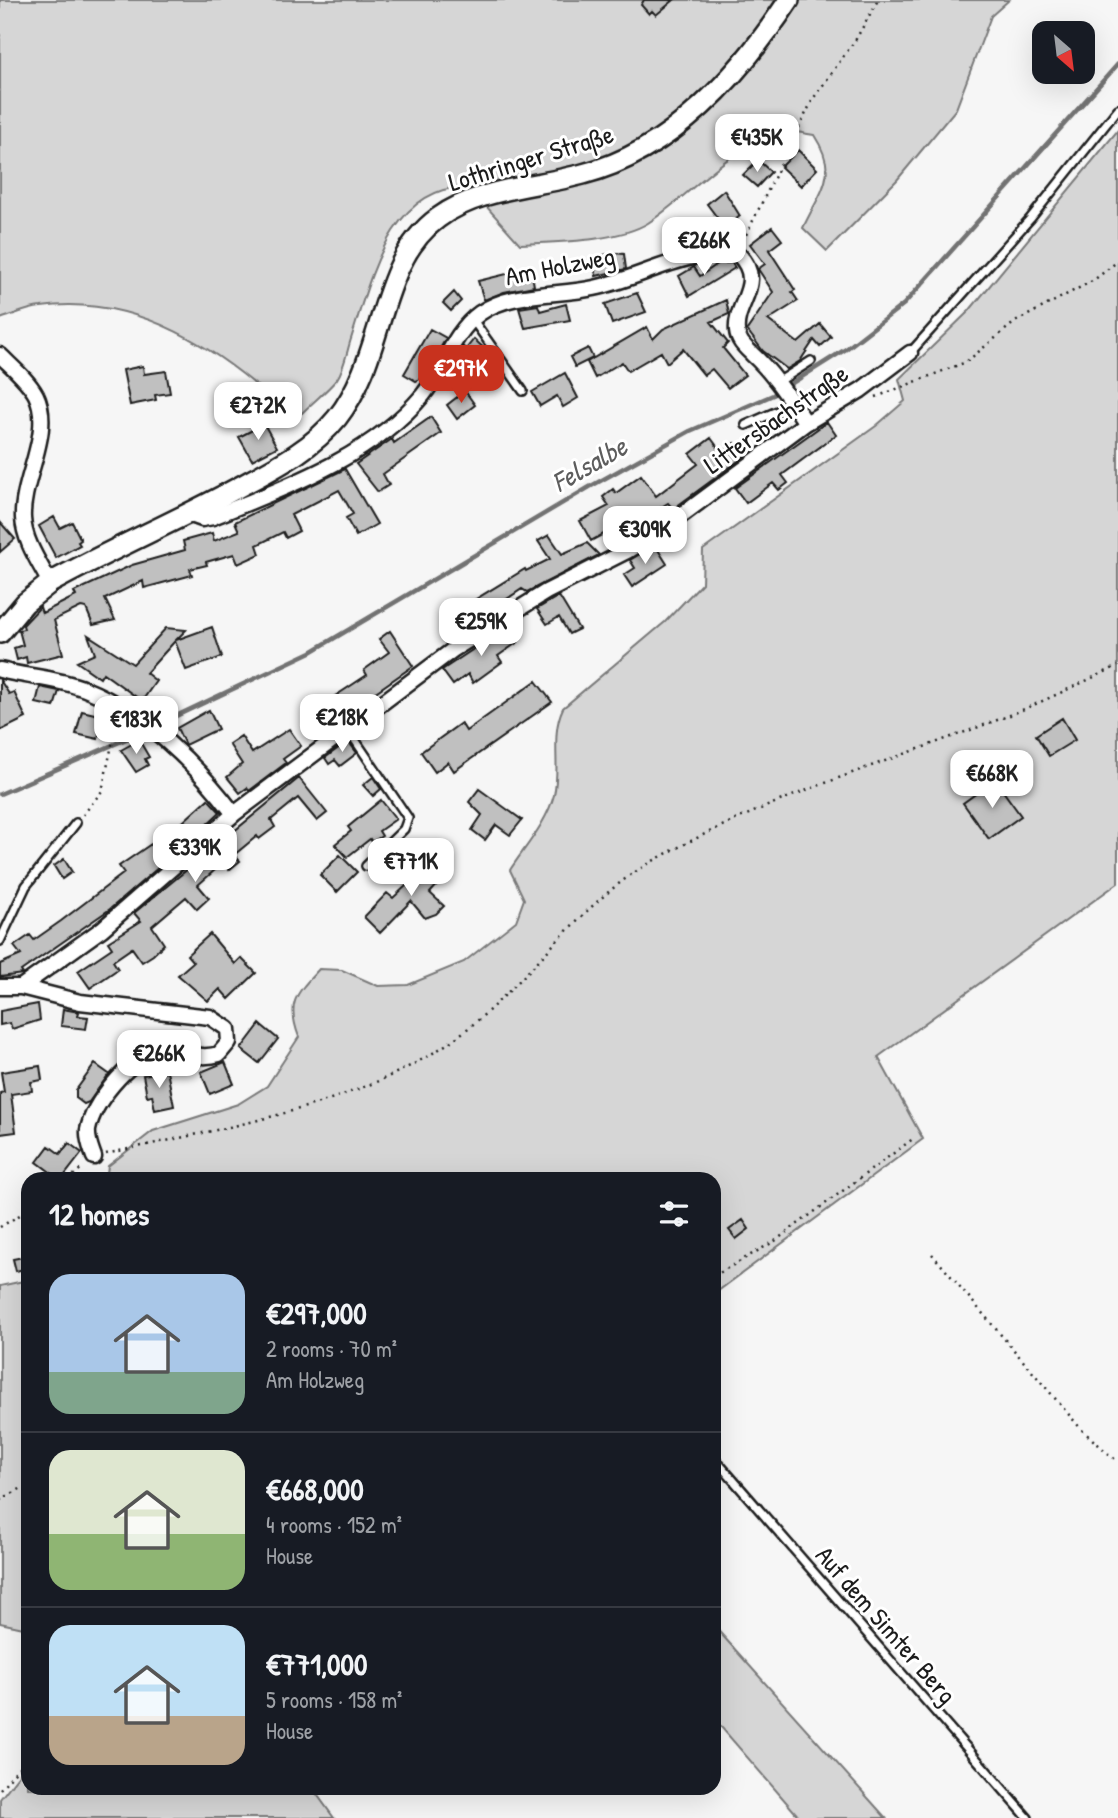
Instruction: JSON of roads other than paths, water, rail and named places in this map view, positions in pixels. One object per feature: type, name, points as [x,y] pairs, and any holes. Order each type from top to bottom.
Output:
[{"type":"main road","name":"Lothringer Straße","points":[[0,633],[24,603],[50,583],[188,514],[303,450],[336,419],[364,376],[404,253],[436,219],[458,205],[476,198],[586,174],[622,160],[653,142],[681,123],[739,67],[789,0]]},
{"type":"street","name":"Am Holzweg","points":[[188,514],[202,519],[213,517],[278,491],[371,440],[423,395],[460,333],[472,319],[494,304],[592,289],[686,258],[712,253],[737,254],[746,265],[749,279],[737,325],[737,336],[779,383]]},
{"type":"street","name":"Littersbachstraße","points":[[21,987],[102,929],[234,814],[347,727],[493,623],[667,526],[806,423],[861,390],[910,353]]},
{"type":"street","points":[[0,355],[31,388],[39,404],[39,430],[23,519],[34,553],[50,583]]},
{"type":"street","points":[[779,383],[806,423]]},
{"type":"street","points":[[0,670],[68,684],[121,709],[155,734],[198,772],[234,814]]},
{"type":"street","points":[[0,987],[21,987],[80,1002],[210,1017],[228,1029],[229,1042],[219,1054],[203,1056],[166,1052],[153,1054],[132,1067],[116,1083],[94,1115],[88,1138],[94,1157]]},
{"type":"lane","points":[[910,353],[1031,219],[1118,109]]},
{"type":"lane","points":[[472,319],[523,391]]},
{"type":"lane","points":[[779,383],[811,361]]},
{"type":"lane","points":[[746,425],[791,401]]},
{"type":"lane","points":[[347,727],[408,818],[404,830],[366,866]]},
{"type":"lane","points":[[0,941],[26,886],[76,824]]},
{"type":"lane","name":"Auf dem Simter Berg","points":[[721,1466],[1028,1818]]},
{"type":"waterway","name":"Felsalbe","points":[[155,726],[311,652],[593,485],[690,431],[773,395],[846,349],[904,304],[1118,64]]},
{"type":"waterway","name":"Felsalbe","points":[[0,794],[147,730]]}]
